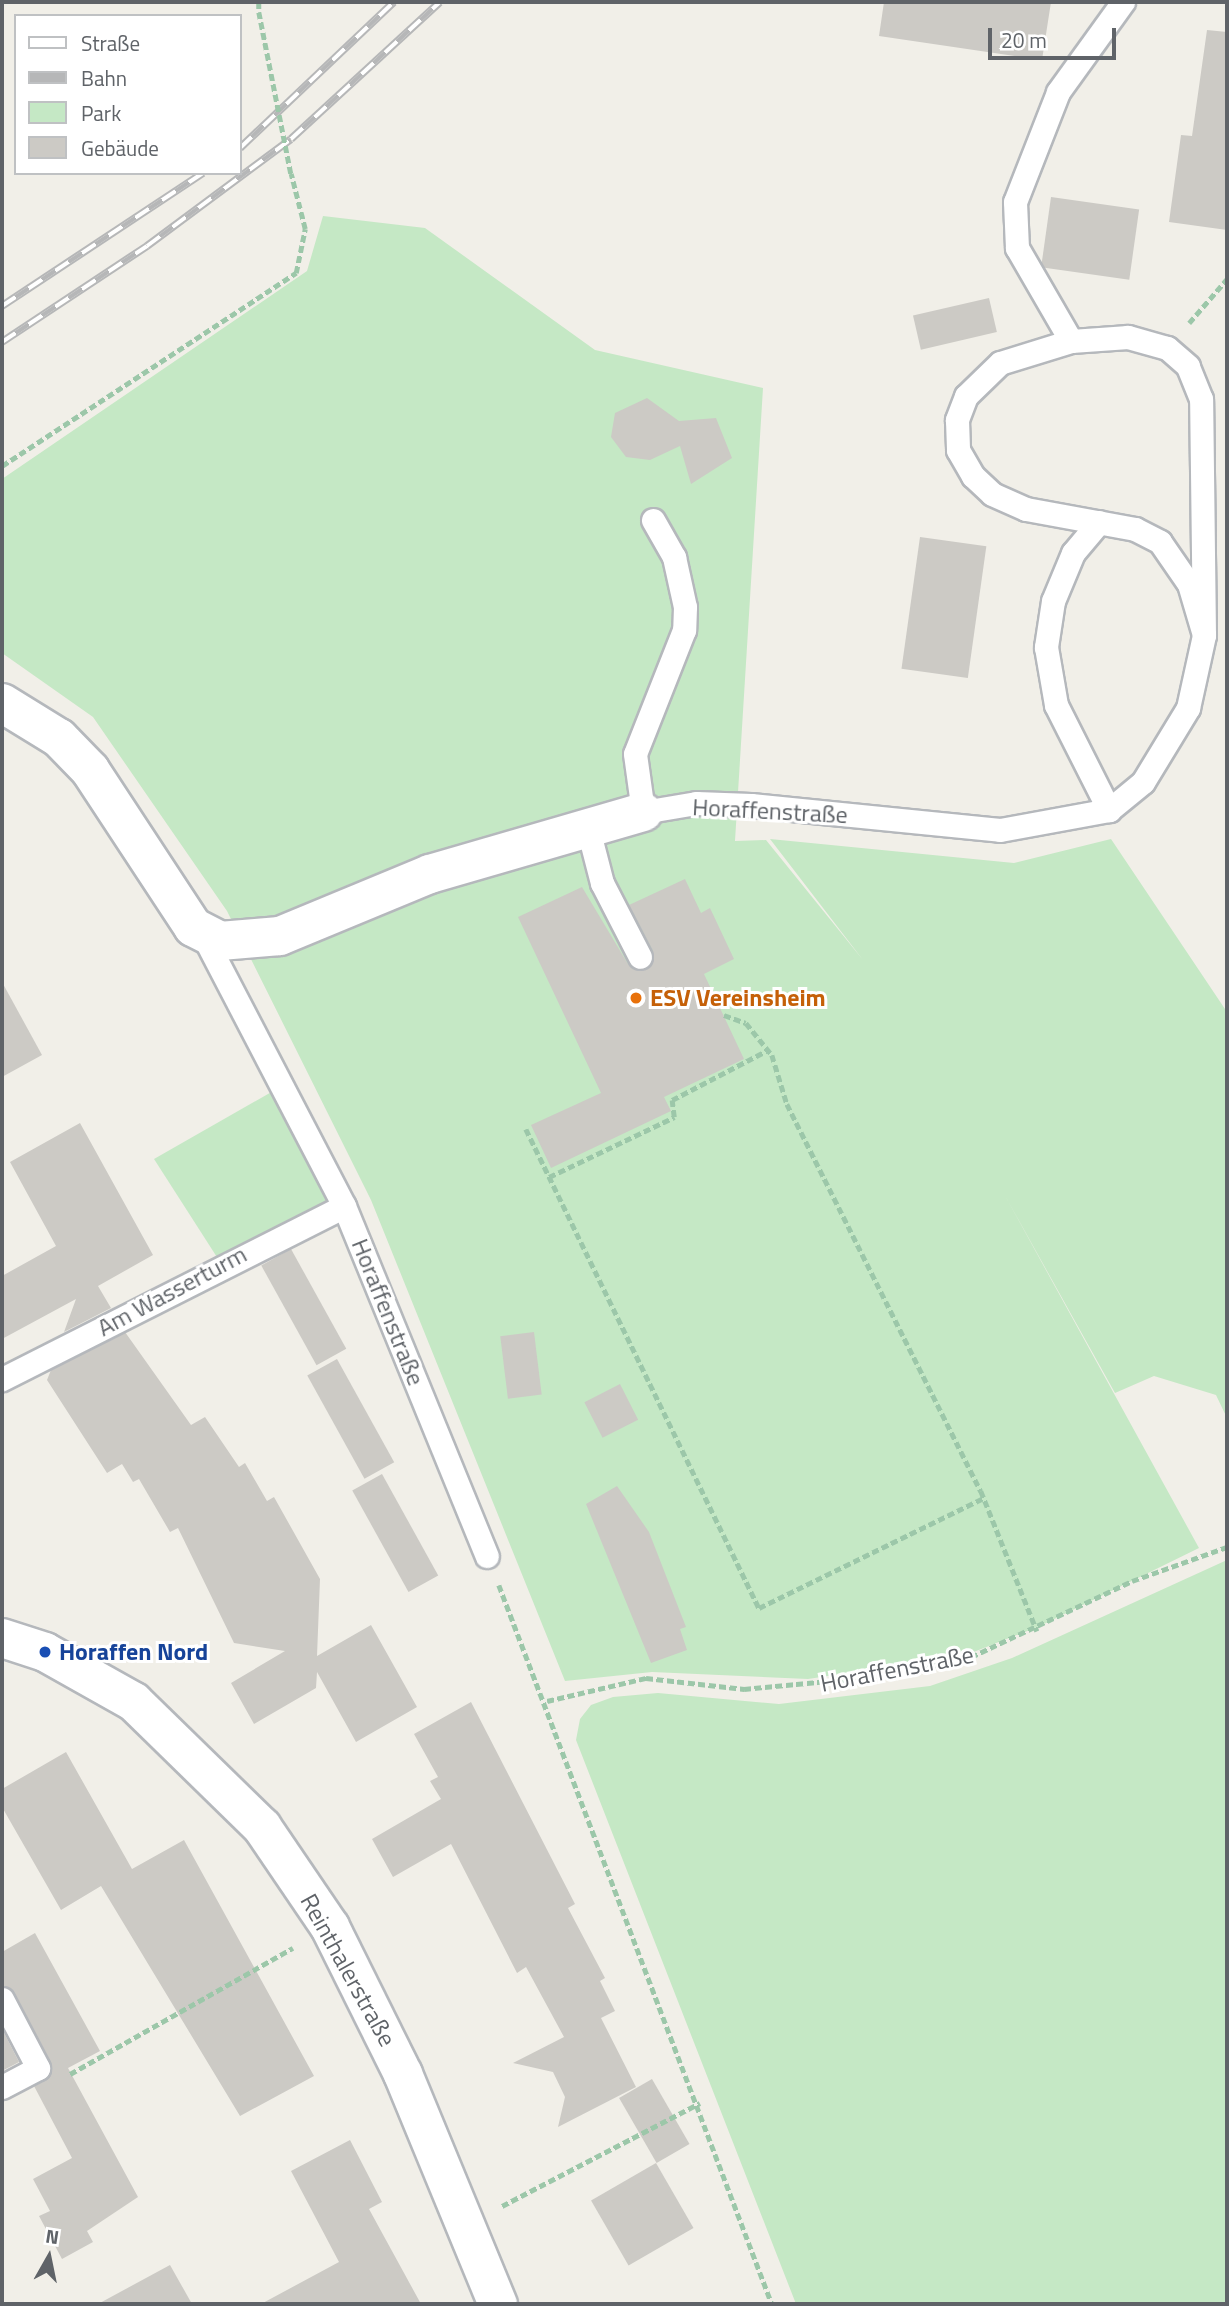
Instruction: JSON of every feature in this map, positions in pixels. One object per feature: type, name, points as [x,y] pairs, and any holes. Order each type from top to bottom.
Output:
[{"type":"street","name":"Horaffenstraße","points":[[2,703],[59,738],[90,770],[203,935],[239,943],[280,936],[430,874],[587,825],[643,812]]},
{"type":"street","name":"Reinthalerstraße","points":[[2,1638],[45,1652],[134,1702],[262,1827],[330,1927],[403,2074],[463,2226],[498,2304]]},
{"type":"lane","points":[[1071,341],[1017,248],[1015,202],[1058,92],[1123,2]]},
{"type":"lane","points":[[1099,522],[1073,553],[1053,601],[1046,647],[1056,705],[1109,810],[1170,748],[1188,708],[1205,635],[1201,399],[1188,366],[1167,348],[1128,337],[1071,341],[1000,363],[980,378],[957,420],[958,450],[992,494],[1026,509],[1099,522],[1135,529],[1160,542],[1189,584],[1205,635]]},
{"type":"lane","points":[[643,812],[635,754],[684,630],[685,607],[674,557],[653,520]]},
{"type":"lane","name":"Horaffenstraße","points":[[643,812],[696,803],[751,805],[1000,830],[1109,810]]},
{"type":"lane","points":[[587,825],[602,883],[640,957]]},
{"type":"lane","name":"Horaffenstraße","points":[[203,935],[344,1206],[487,1556]]},
{"type":"lane","name":"Am Wasserturm","points":[[2,1379],[344,1206]]},
{"type":"lane","points":[[2,1999],[38,2068],[2,2087]]},
{"type":"path","points":[[2,466],[296,273],[305,229],[258,2]]},
{"type":"path","points":[[1167,348],[1227,279]]},
{"type":"path","points":[[724,1015],[746,1024],[768,1051],[787,1104],[984,1498],[1037,1631]]},
{"type":"path","points":[[550,1177],[674,1117],[672,1100],[768,1051]]},
{"type":"path","points":[[526,1129],[759,1608],[984,1498]]},
{"type":"path","name":"Horaffenstraße","points":[[547,1701],[646,1678],[744,1689],[892,1675],[971,1657],[1037,1631],[1132,1581],[1227,1547]]},
{"type":"path","points":[[487,1556],[547,1701],[700,2104],[772,2304]]},
{"type":"path","points":[[63,2078],[330,1927]]},
{"type":"path","points":[[463,2226],[700,2104]]},
{"type":"green space","points":[[323,216],[425,228],[595,350],[763,388],[735,841],[766,840],[863,960],[770,839],[1014,863],[1111,839],[1227,1012],[1227,1418],[1216,1395],[1154,1376],[1115,1393],[1003,1192],[1199,1548],[1040,1626],[966,1655],[808,1679],[652,1672],[565,1681],[371,1200],[227,911],[93,717],[2,653],[2,479],[307,271]]},
{"type":"green space","points":[[282,1086],[344,1206],[222,1265],[154,1159]]},
{"type":"green space","points":[[1227,1560],[1227,2304],[796,2304],[576,1740],[580,1719],[591,1705],[613,1697],[658,1693],[779,1704],[930,1686],[1012,1658]]},
{"type":"building","points":[[884,2],[1051,2],[1042,60],[879,36]]},
{"type":"building","points":[[1207,30],[1227,32],[1227,230],[1169,222],[1181,135],[1192,136]]},
{"type":"building","points":[[1051,197],[1139,209],[1129,280],[1041,267]]},
{"type":"building","points":[[989,298],[997,332],[921,350],[913,316]]},
{"type":"building","points":[[647,398],[679,421],[716,418],[732,458],[691,484],[680,446],[650,460],[626,457],[611,437],[615,413]]},
{"type":"building","points":[[920,537],[986,546],[968,678],[901,669]]},
{"type":"building","name":"ESV Vereinsheim","points":[[685,879],[701,913],[710,908],[734,959],[704,974],[744,1059],[664,1097],[671,1111],[551,1168],[531,1125],[601,1093],[518,917],[582,887],[628,964],[646,970],[653,951],[629,905]]},
{"type":"building","points":[[2,982],[42,1055],[2,1077]]},
{"type":"building","points":[[80,1123],[153,1255],[98,1286],[111,1308],[64,1332],[76,1299],[2,1339],[2,1276],[56,1246],[10,1162]]},
{"type":"building","points":[[291,1249],[346,1349],[317,1365],[261,1265]]},
{"type":"building","points":[[125,1332],[191,1425],[205,1417],[239,1467],[245,1463],[267,1501],[274,1497],[320,1579],[317,1656],[371,1625],[417,1707],[356,1742],[317,1672],[316,1688],[254,1724],[231,1683],[285,1651],[234,1643],[178,1528],[170,1532],[139,1479],[133,1482],[122,1464],[107,1473],[47,1380],[51,1370]]},
{"type":"building","points":[[534,1332],[542,1395],[508,1399],[500,1336]]},
{"type":"building","points":[[337,1359],[394,1462],[364,1479],[307,1375]]},
{"type":"building","points":[[620,1384],[638,1420],[603,1438],[584,1402]]},
{"type":"building","points":[[382,1474],[438,1575],[409,1592],[352,1490]]},
{"type":"building","points":[[617,1486],[649,1532],[686,1627],[680,1629],[687,1650],[651,1663],[586,1504]]},
{"type":"building","points":[[471,1702],[575,1904],[568,1908],[605,1978],[600,1981],[615,2011],[601,2018],[636,2087],[558,2127],[565,2097],[553,2072],[513,2063],[564,2037],[526,1967],[517,1973],[451,1844],[393,1877],[372,1839],[441,1799],[430,1781],[438,1777],[414,1734]]},
{"type":"building","points":[[66,1752],[132,1869],[184,1840],[314,2076],[240,2116],[101,1886],[61,1910],[2,1807],[2,1789]]},
{"type":"building","points":[[35,1933],[100,2051],[68,2068],[138,2197],[87,2231],[93,2242],[62,2259],[39,2216],[50,2211],[33,2179],[72,2158],[34,2086],[49,2076],[50,2062],[14,1993],[2,1985],[2,1952]]},
{"type":"building","points":[[2,2029],[19,2062],[2,2071]]},
{"type":"building","points":[[652,2079],[689,2144],[657,2163],[619,2098]]},
{"type":"building","points":[[350,2140],[382,2202],[369,2209],[421,2304],[261,2304],[339,2262],[291,2171]]},
{"type":"building","points":[[656,2163],[694,2228],[629,2265],[591,2200]]},
{"type":"building","points":[[170,2265],[192,2304],[98,2304]]},
{"type":"railway","points":[[242,146],[394,2]]},
{"type":"railway","points":[[2,342],[147,246],[291,139],[440,2]]},
{"type":"railway","points":[[2,306],[200,175]]},
{"type":"place","name":"ESV Vereinsheim","points":[[636,998]]},
{"type":"place","name":"Horaffen Nord","points":[[45,1652]]}]
